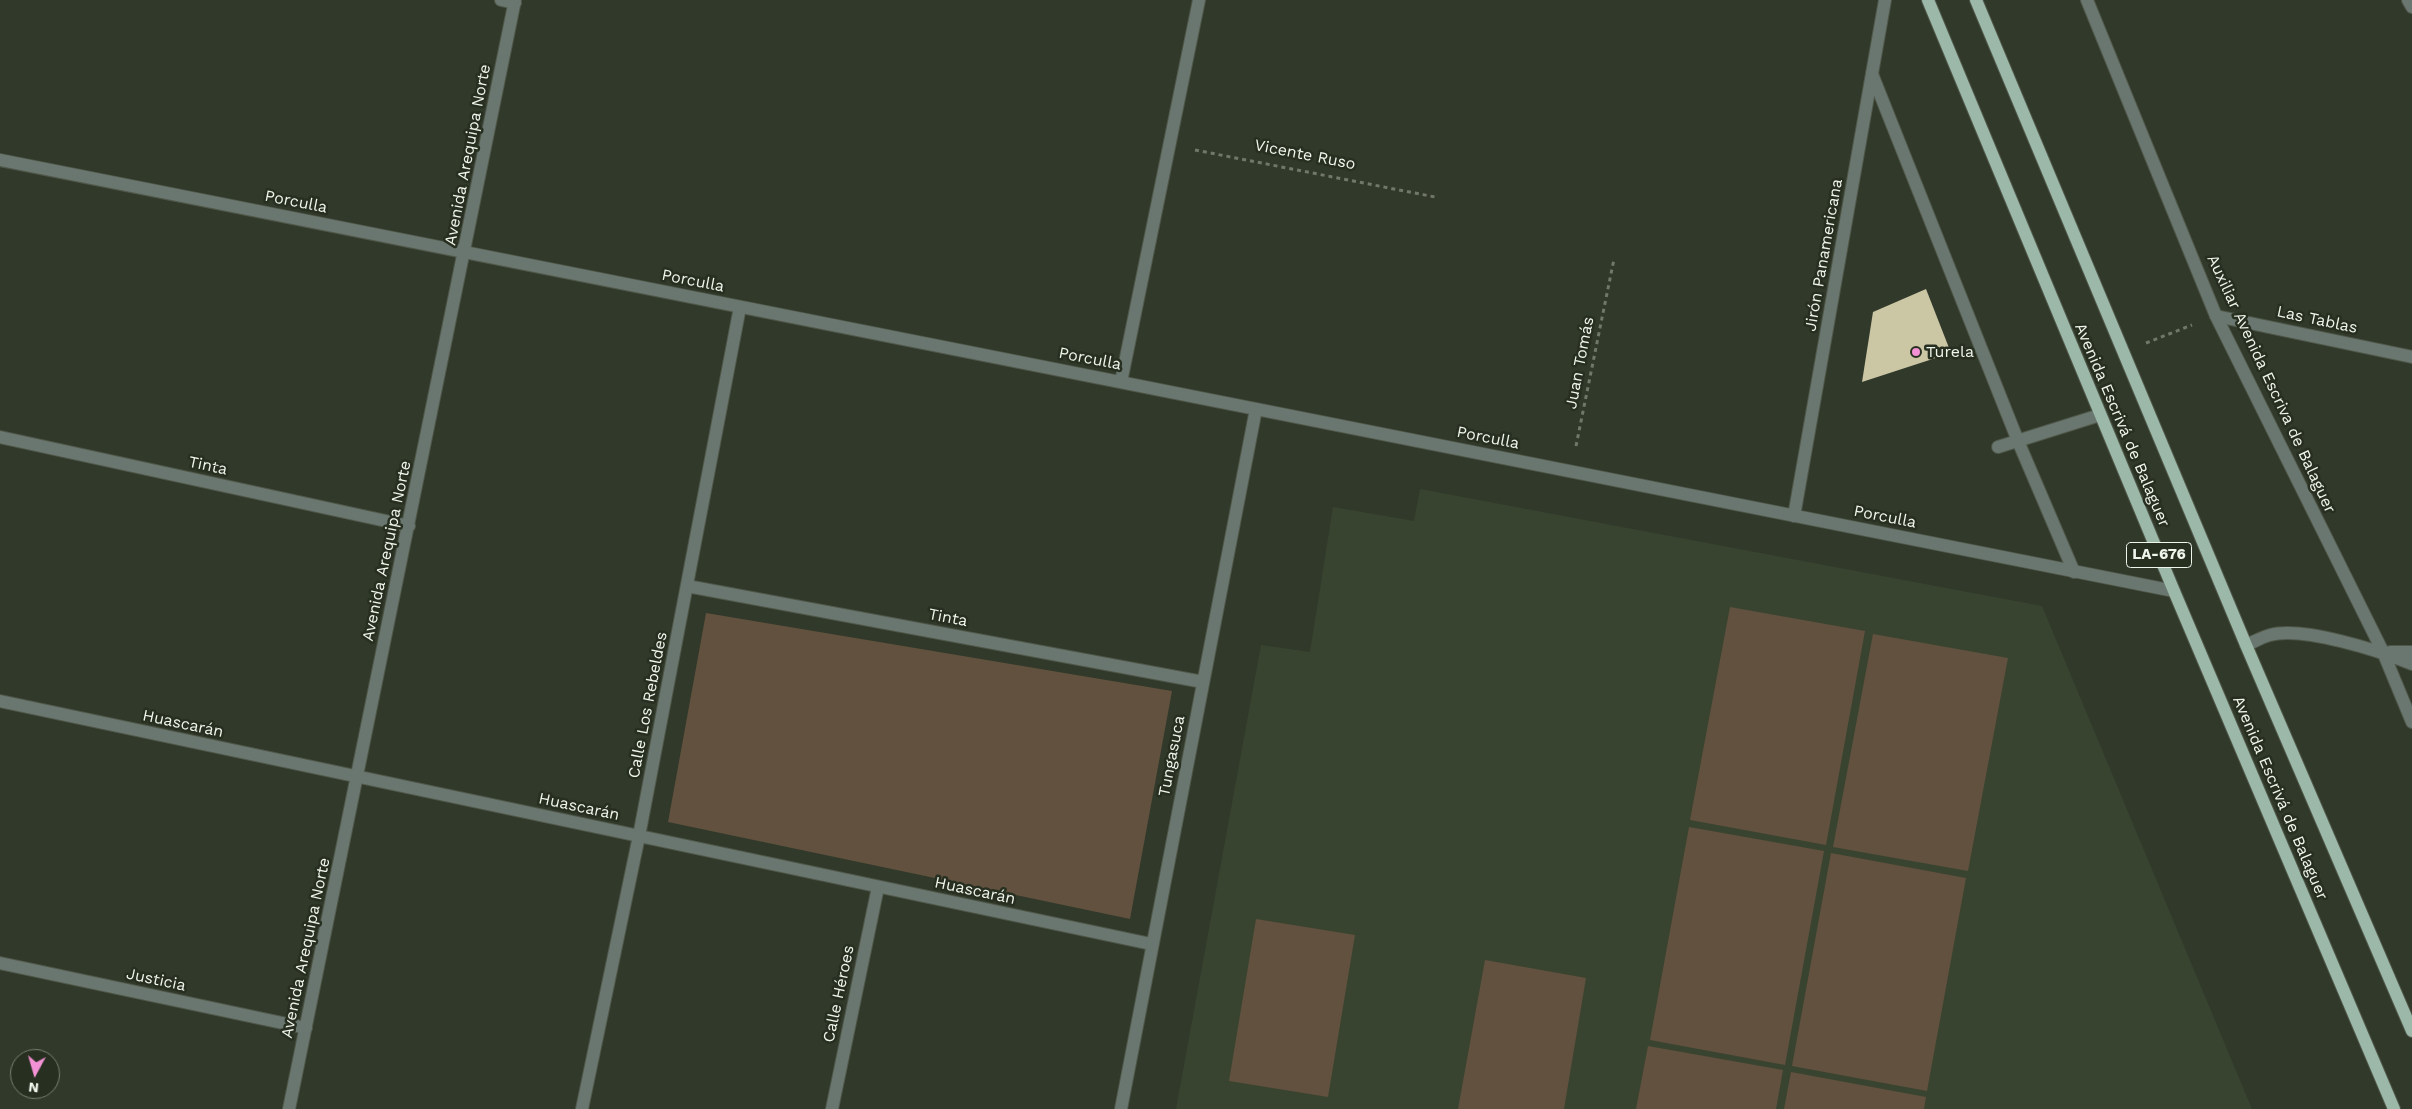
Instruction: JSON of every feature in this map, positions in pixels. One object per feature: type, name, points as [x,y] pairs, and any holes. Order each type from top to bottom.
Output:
[{"type":"main road","name":"Avenida Escrivá de Balaguer","points":[[1928,0],[2100,415],[2394,1109]]},
{"type":"main road","name":"Avenida Escrivá de Balaguer","points":[[1976,0],[2122,352],[2412,1031]]},
{"type":"street","points":[[501,0],[515,1]]},
{"type":"street","points":[[1121,382],[1200,0]]},
{"type":"street","name":"Jirón Panamericana","points":[[1794,516],[1885,0]]},
{"type":"street","name":"Auxiliar Avenida Escriva de Balaguer","points":[[2087,0],[2216,316],[2383,652],[2412,722]]},
{"type":"street","points":[[2408,0],[2412,7]]},
{"type":"street","name":"Avenida Arequipa Norte","points":[[289,1109],[515,1]]},
{"type":"street","points":[[1872,74],[2018,441],[2074,572]]},
{"type":"street","name":"Porculla","points":[[0,160],[2174,591]]},
{"type":"street","name":"Calle Los Rebeldes","points":[[582,1109],[640,836],[740,307]]},
{"type":"street","name":"Las Tablas","points":[[2216,316],[2412,357]]},
{"type":"street","name":"Tungasuca","points":[[1120,1109],[1256,409]]},
{"type":"street","points":[[1998,447],[2100,415]]},
{"type":"street","name":"Tinta","points":[[0,437],[409,526]]},
{"type":"street","name":"Tinta","points":[[687,586],[1203,682]]},
{"type":"street","points":[[2246,645],[2272,634],[2301,633],[2383,652],[2412,664]]},
{"type":"street","points":[[2383,652],[2412,652]]},
{"type":"street","name":"Huascarán","points":[[0,701],[357,778],[1151,944]]},
{"type":"street","name":"Calle Héroes","points":[[832,1109],[878,887]]},
{"type":"street","name":"Justicia","points":[[0,963],[306,1028]]},
{"type":"path","name":"Vicente Ruso","points":[[1170,145],[1435,197]]},
{"type":"path","name":"Juan Tomás","points":[[1571,472],[1614,259]]},
{"type":"path","points":[[2122,352],[2216,316]]},
{"type":"shaded area","points":[[1420,489],[2042,606],[2252,1109],[1176,1109],[1261,645],[1310,652],[1333,507],[1414,521]]},
{"type":"shaded area","points":[[1730,607],[1865,631],[1826,845],[1690,820]]},
{"type":"shaded area","points":[[706,613],[1172,691],[1130,919],[668,822]]},
{"type":"shaded area","points":[[1873,634],[2008,658],[1968,871],[1833,847]]},
{"type":"shaded area","points":[[1689,827],[1824,851],[1785,1065],[1650,1040]]},
{"type":"shaded area","points":[[1831,853],[1966,878],[1927,1091],[1792,1066]]},
{"type":"shaded area","points":[[1256,919],[1355,935],[1328,1097],[1229,1081]]},
{"type":"shaded area","points":[[1485,960],[1586,978],[1564,1109],[1458,1109]]},
{"type":"shaded area","points":[[1648,1046],[1783,1070],[1776,1109],[1636,1109]]},
{"type":"shaded area","points":[[1791,1072],[1926,1097],[1924,1109],[1784,1109]]},
{"type":"building","points":[[1926,289],[1951,353],[1862,382],[1873,312]]},
{"type":"place","name":"Turela","points":[[1916,352]]}]
